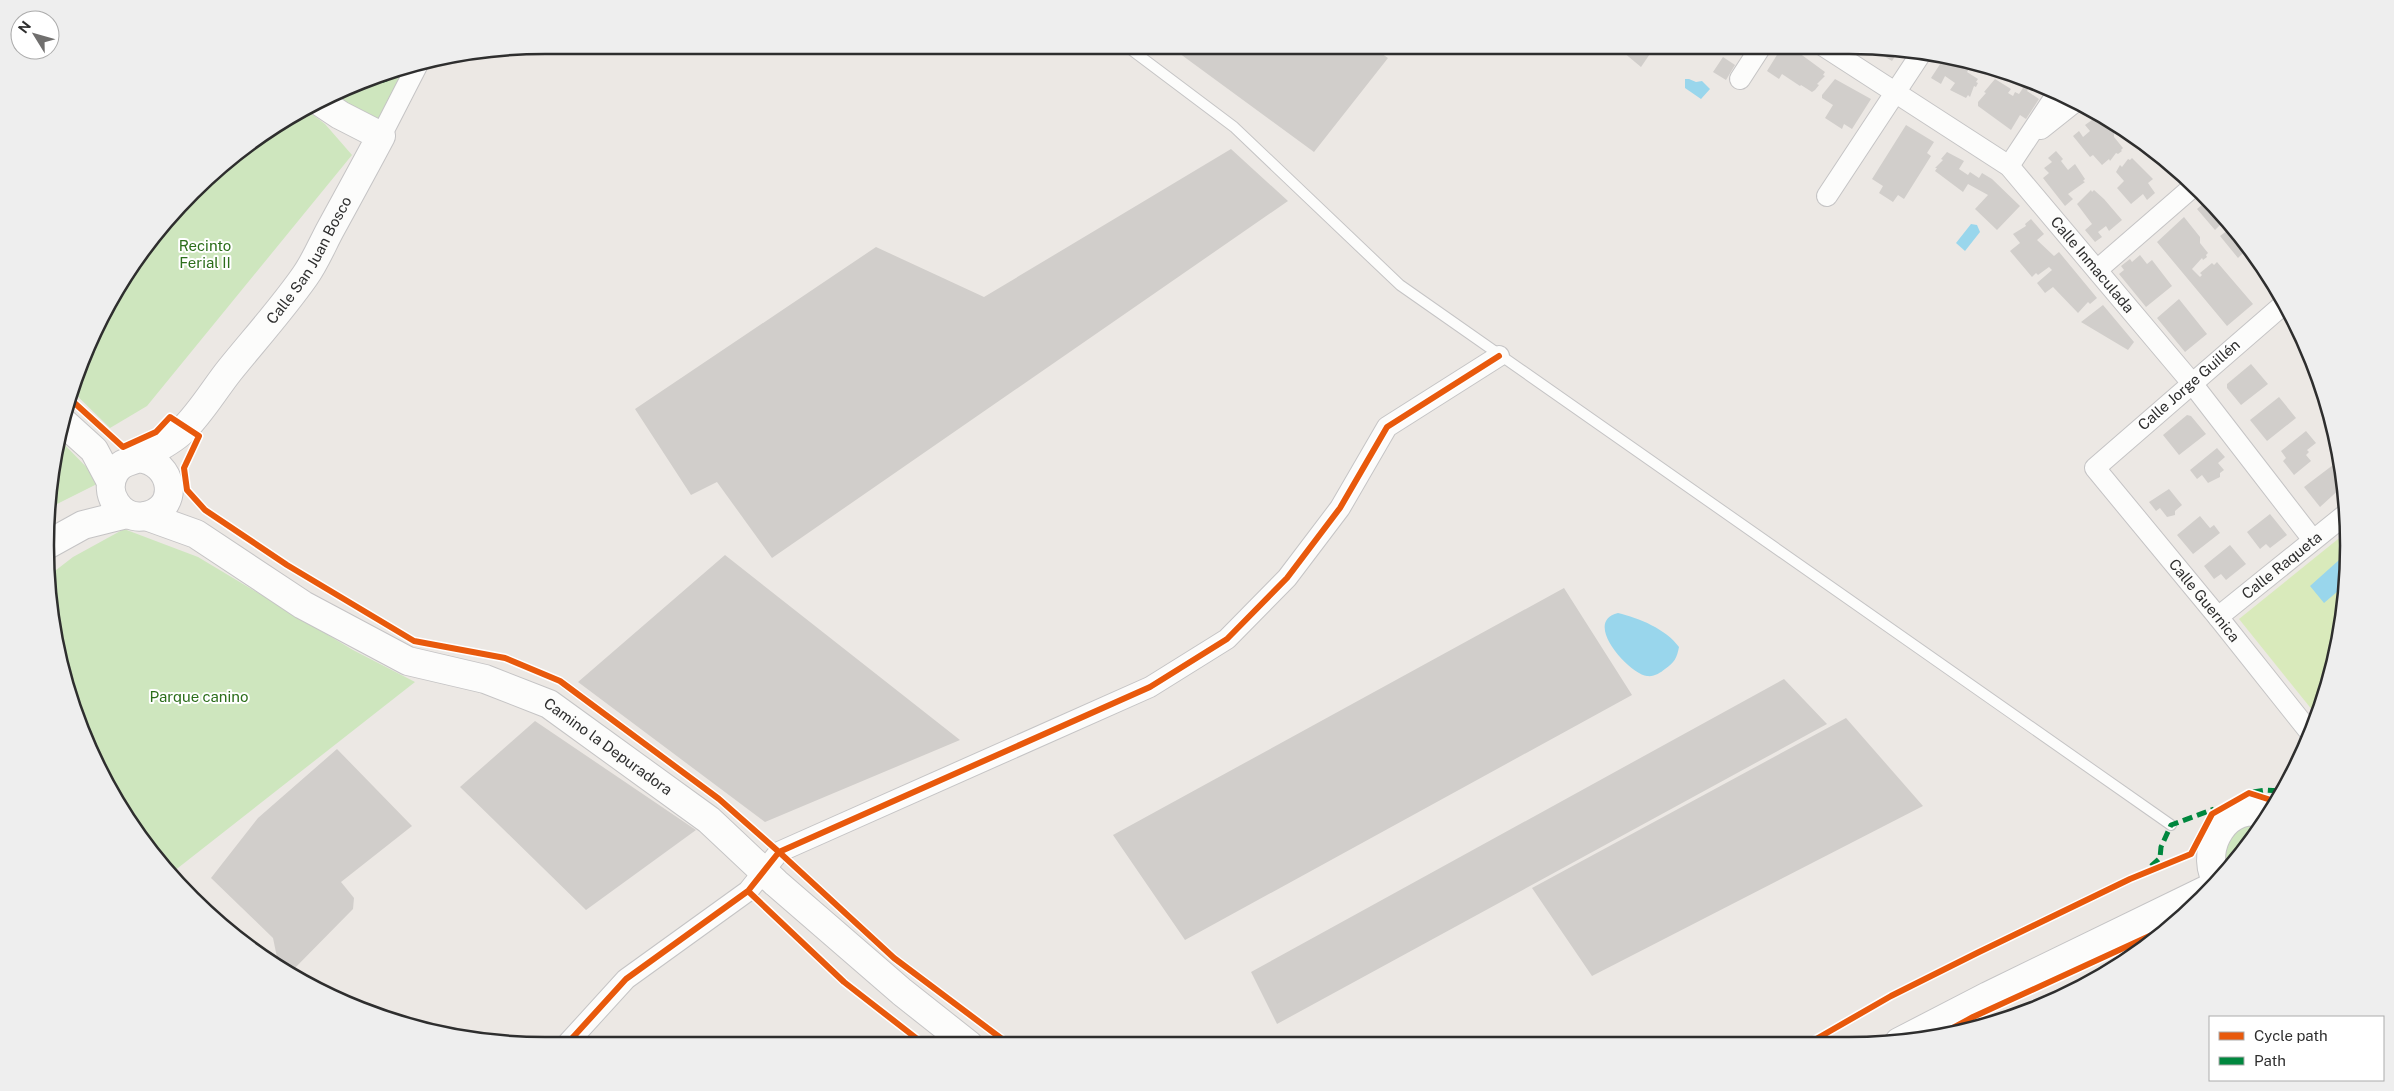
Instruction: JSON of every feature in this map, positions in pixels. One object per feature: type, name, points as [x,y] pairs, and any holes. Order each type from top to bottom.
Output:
[{"type":"street","points":[[1740,79],[1756,54]]},
{"type":"street","name":"Calle Inmaculada","points":[[1836,54],[2009,166],[2191,382],[2314,540]]},
{"type":"street","points":[[1827,196],[1918,59]]},
{"type":"street","points":[[326,105],[381,136],[414,72]]},
{"type":"street","points":[[2009,166],[2054,99]]},
{"type":"street","points":[[2027,140],[2070,106]]},
{"type":"street","name":"Calle San Juan Bosco","points":[[134,459],[182,431],[305,276],[381,136]]},
{"type":"street","points":[[2097,270],[2188,191]]},
{"type":"street","name":"Calle Jorge Guillén","points":[[2095,468],[2191,382],[2279,308]]},
{"type":"street","points":[[573,1037],[626,979],[748,891],[779,852],[1150,687],[1227,639],[1287,578],[1317,539],[1340,508],[1387,427],[1498,356]]},
{"type":"street","points":[[69,427],[94,450],[119,509],[136,515]]},
{"type":"street","name":"Calle San Juan Bosco","points":[[169,484],[182,431]]},
{"type":"street","points":[[54,541],[83,525],[155,513],[162,507],[169,484],[164,470],[157,464],[148,459],[134,459],[94,450]]},
{"type":"street","points":[[83,525],[111,487],[121,465],[134,459]]},
{"type":"street","name":"Calle Guernica","points":[[2095,468],[2218,616],[2306,727]]},
{"type":"street","name":"Camino la Depuradora","points":[[169,484],[196,534]]},
{"type":"street","name":"Camino la Depuradora","points":[[136,515],[196,534],[304,604],[408,661],[485,680],[549,704],[709,820],[902,992],[959,1037]]},
{"type":"street","name":"Calle Raqueta","points":[[2218,616],[2339,520]]},
{"type":"street","points":[[2213,875],[2211,870],[2210,855],[2213,840],[2221,827],[2233,818],[2248,813],[2260,814]]},
{"type":"street","points":[[1918,1032],[2192,897]]},
{"type":"lane","points":[[1137,54],[1234,127],[1400,285],[1498,356],[2171,825]]},
{"type":"green space","points":[[411,73],[381,136],[326,105],[357,91]]},
{"type":"green space","name":"Recinto Ferial II","points":[[311,114],[325,124],[352,155],[147,406],[110,428],[77,396],[91,357],[104,328],[137,272],[176,221],[221,176],[272,137]]},
{"type":"green space","points":[[64,445],[101,482],[56,505]]},
{"type":"green space","name":"Parque canino","points":[[124,529],[198,557],[353,650],[415,682],[176,870],[155,845],[120,791],[104,763],[80,704],[63,641],[55,578],[55,571],[73,557]]},
{"type":"green space","points":[[2340,538],[2339,578],[2331,641],[2312,710],[2239,619]]},
{"type":"green space","points":[[2255,821],[2220,868],[2224,830]]},
{"type":"water","points":[[1685,79],[1696,82],[1702,81],[1710,89],[1701,99],[1685,88]]},
{"type":"water","points":[[1971,224],[1977,225],[1980,232],[1965,251],[1956,243]]},
{"type":"water","points":[[2340,560],[2338,591],[2324,603],[2310,586]]},
{"type":"water","points":[[1618,613],[1652,625],[1674,641],[1679,647],[1673,662],[1661,672],[1652,676],[1640,673],[1631,667],[1613,648],[1607,637],[1605,626],[1608,618]]},
{"type":"building","points":[[1180,54],[1382,54],[1388,58],[1314,152]]},
{"type":"building","points":[[1625,54],[1650,54],[1641,67]]},
{"type":"building","points":[[1777,54],[1801,54],[1825,72],[1823,75],[1825,76],[1812,92],[1782,74],[1779,79],[1767,71]]},
{"type":"building","points":[[1882,55],[1895,56],[1892,61]]},
{"type":"building","points":[[1723,57],[1735,65],[1726,80],[1713,72]]},
{"type":"building","points":[[1941,63],[1969,69],[1967,72],[1978,79],[1976,82],[1978,83],[1976,87],[1974,86],[1970,97],[1968,95],[1966,98],[1950,90],[1955,83],[1945,76],[1941,84],[1931,78]]},
{"type":"building","points":[[1835,79],[1871,99],[1852,129],[1844,124],[1842,129],[1825,118],[1833,105],[1822,98],[1822,95]]},
{"type":"building","points":[[1995,79],[2011,89],[2008,93],[2013,96],[2015,92],[2019,94],[2023,88],[2018,84],[2029,88],[2027,91],[2039,99],[2026,119],[2020,115],[2011,130],[1978,106],[1978,102],[1986,93],[1984,92]]},
{"type":"building","points":[[2093,119],[2114,132],[2114,137],[2123,148],[2122,151],[2118,154],[2116,153],[2110,161],[2109,159],[2102,165],[2093,155],[2090,157],[2073,136],[2079,131],[2083,137],[2090,131],[2085,125]]},
{"type":"building","points":[[1906,125],[1934,142],[1927,153],[1931,156],[1904,199],[1898,195],[1893,202],[1879,193],[1883,186],[1872,179]]},
{"type":"building","points":[[1231,149],[1288,201],[772,558],[717,482],[691,495],[635,409],[876,247],[984,297]]},
{"type":"building","points":[[2056,151],[2063,159],[2061,161],[2068,170],[2075,164],[2085,179],[2083,181],[2085,182],[2068,194],[2073,199],[2065,206],[2043,178],[2049,173],[2044,168],[2052,162],[2048,158]]},
{"type":"building","points":[[1947,152],[1964,161],[1959,169],[1968,175],[1970,172],[1979,178],[1982,173],[1992,179],[2020,206],[1997,230],[1975,209],[1988,195],[1968,184],[1963,192],[1935,171],[1937,168],[1935,168],[1943,160],[1941,159]]},
{"type":"building","points":[[2132,158],[2153,179],[2148,183],[2155,193],[2147,200],[2143,194],[2131,204],[2117,188],[2124,181],[2116,172],[2120,165],[2122,167],[2128,159]]},
{"type":"building","points":[[2091,190],[2092,192],[2094,190],[2104,199],[2122,220],[2109,231],[2106,226],[2098,232],[2102,237],[2095,242],[2085,230],[2092,224],[2077,204]]},
{"type":"building","points":[[2202,205],[2221,224],[2215,230],[2197,209]]},
{"type":"building","points":[[2184,217],[2200,237],[2200,243],[2208,253],[2207,257],[2203,260],[2202,258],[2192,269],[2200,277],[2202,275],[2200,273],[2212,263],[2214,265],[2217,262],[2253,304],[2227,326],[2157,242]]},
{"type":"building","points":[[2031,219],[2044,234],[2037,240],[2054,256],[2059,252],[2097,298],[2090,304],[2088,302],[2078,313],[2053,287],[2045,293],[2037,283],[2052,270],[2049,267],[2032,277],[2010,251],[2020,243],[2013,234],[2026,226],[2025,224]]},
{"type":"building","points":[[2227,231],[2244,252],[2238,258],[2220,236]]},
{"type":"building","points":[[2140,255],[2147,264],[2152,260],[2172,286],[2146,307],[2119,274],[2124,270],[2121,266],[2130,259],[2132,262]]},
{"type":"building","points":[[2179,299],[2207,334],[2185,352],[2157,318]]},
{"type":"building","points":[[2103,305],[2134,342],[2128,350],[2081,322]]},
{"type":"building","points":[[2251,364],[2268,384],[2241,405],[2227,388],[2227,384]]},
{"type":"building","points":[[2279,397],[2296,418],[2267,441],[2250,420]]},
{"type":"building","points":[[2187,415],[2191,416],[2206,434],[2179,455],[2163,435]]},
{"type":"building","points":[[2306,431],[2316,443],[2307,450],[2309,452],[2306,455],[2311,461],[2294,475],[2283,461],[2286,458],[2281,451]]},
{"type":"building","points":[[2217,448],[2225,457],[2218,463],[2224,470],[2220,473],[2220,477],[2208,483],[2202,475],[2197,479],[2190,470]]},
{"type":"building","points":[[2334,466],[2337,491],[2320,507],[2304,487]]},
{"type":"building","points":[[2169,489],[2182,505],[2175,511],[2175,515],[2167,517],[2160,508],[2156,511],[2149,502]]},
{"type":"building","points":[[2270,514],[2287,535],[2270,548],[2266,544],[2260,549],[2247,532]]},
{"type":"building","points":[[2200,516],[2210,528],[2214,525],[2220,533],[2193,554],[2177,535]]},
{"type":"building","points":[[2230,545],[2246,564],[2226,580],[2221,574],[2214,579],[2204,566]]},
{"type":"building","points":[[725,555],[960,740],[765,822],[578,682]]},
{"type":"building","points":[[1564,588],[1632,695],[1185,940],[1113,835]]},
{"type":"building","points":[[1784,679],[1827,724],[1277,1024],[1251,972]]},
{"type":"building","points":[[1846,718],[1923,806],[1592,976],[1532,888]]},
{"type":"building","points":[[535,721],[696,830],[586,910],[460,787]]},
{"type":"building","points":[[337,749],[412,826],[341,882],[354,898],[353,909],[295,968],[277,957],[273,938],[211,878],[258,818]]},
{"type":"marked path","points":[[2253,792],[2274,791]]},
{"type":"marked path","points":[[2151,866],[2160,858],[2161,847],[2171,825],[2214,809]]},
{"type":"cycle path","points":[[573,1037],[626,979],[748,891],[779,852],[1150,687],[1227,639],[1287,578],[1340,508],[1387,427],[1499,356]]},
{"type":"cycle path","points":[[75,404],[123,447],[156,432],[170,417],[199,436],[184,468],[187,490],[205,510],[287,565],[414,641],[505,658],[560,681],[719,799],[894,958],[999,1037]]},
{"type":"cycle path","points":[[1820,1037],[1891,996],[1979,952],[2130,879],[2191,854],[2212,814],[2249,793],[2269,799]]},
{"type":"cycle path","points":[[748,891],[844,982],[915,1037]]},
{"type":"cycle path","points":[[1960,1024],[2145,938]]}]
